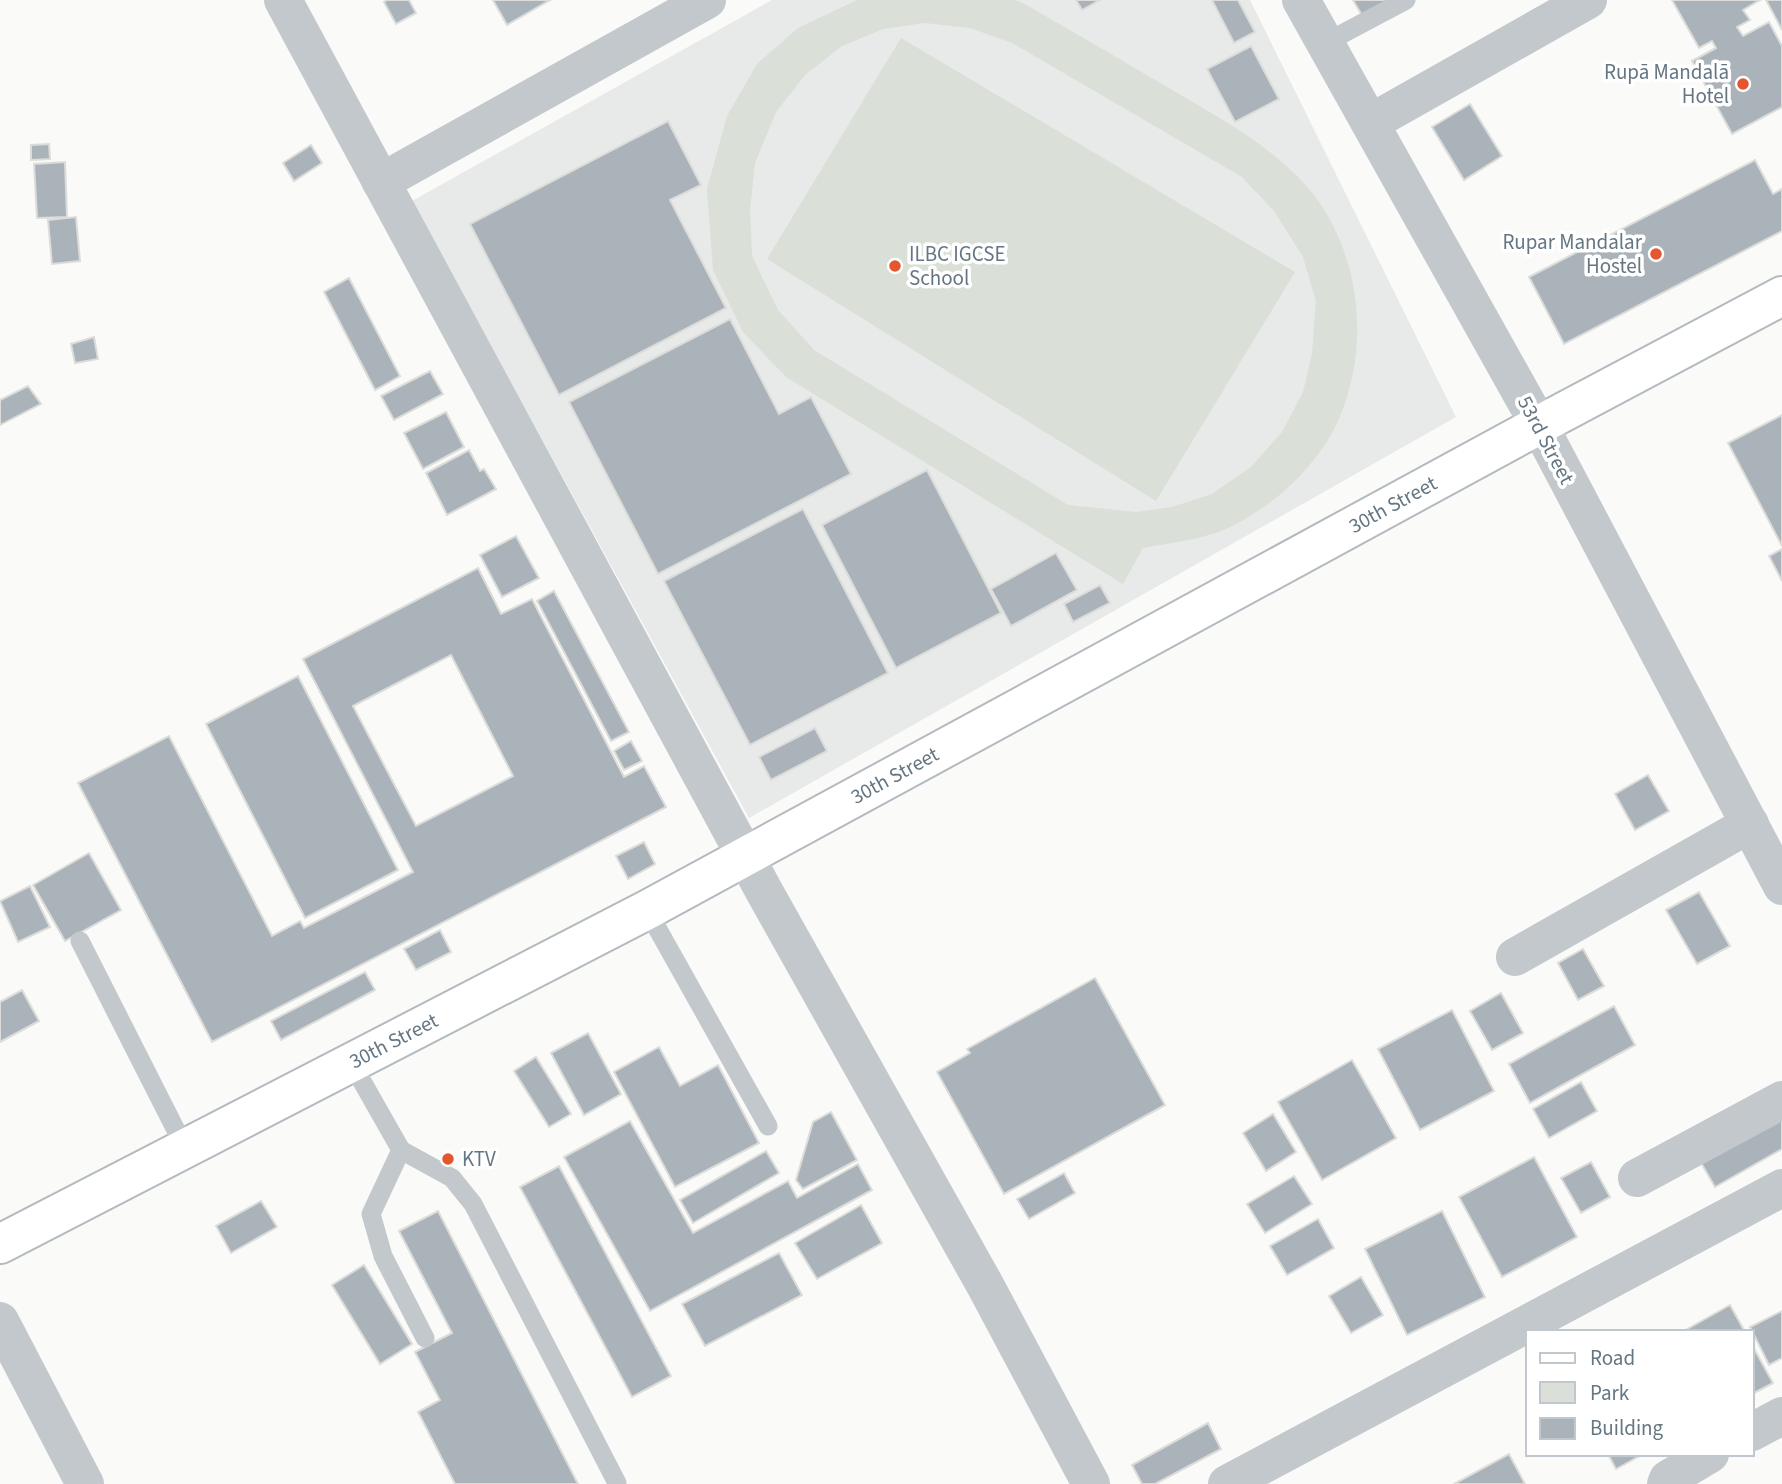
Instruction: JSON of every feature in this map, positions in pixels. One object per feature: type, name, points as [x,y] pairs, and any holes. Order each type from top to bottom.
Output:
[{"type":"main road","name":"30th Street","points":[[0,1244],[746,857],[1539,425],[1782,296]]},
{"type":"street","points":[[283,0],[746,857],[985,1285],[1091,1484]]},
{"type":"street","points":[[382,182],[706,0]]},
{"type":"street","name":"53rd Street","points":[[1301,0],[1539,425],[1782,886]]},
{"type":"street","points":[[1370,122],[1588,0]]},
{"type":"street","points":[[1515,957],[1750,824]]},
{"type":"street","points":[[1637,1178],[1782,1100]]},
{"type":"street","points":[[1227,1484],[1782,1188]]},
{"type":"street","points":[[0,1321],[86,1484]]},
{"type":"street","points":[[1754,1431],[1782,1416]]},
{"type":"street","points":[[1666,1484],[1668,1479],[1707,1456]]},
{"type":"lane","points":[[1325,43],[1406,0]]},
{"type":"lane","points":[[646,910],[768,1126]]},
{"type":"lane","points":[[80,941],[185,1148]]},
{"type":"lane","points":[[351,1062],[401,1150],[452,1178],[473,1204],[618,1483]]},
{"type":"lane","points":[[401,1150],[371,1214],[383,1256],[425,1338]]},
{"type":"shaded area","points":[[772,0],[1250,0],[1456,417],[749,818],[412,201]]},
{"type":"green space","points":[[857,0],[1015,0],[1224,121],[1271,153],[1300,179],[1320,204],[1336,232],[1348,262],[1355,294],[1355,359],[1349,391],[1330,437],[1309,466],[1269,503],[1229,528],[1193,539],[1143,548],[1123,584],[786,377],[743,332],[713,270],[707,189],[727,116],[757,64],[798,28]],"holes":[[[925,23],[970,28],[1012,43],[1242,177],[1274,211],[1303,257],[1316,301],[1312,354],[1303,392],[1282,432],[1251,467],[1212,494],[1172,507],[1136,512],[1068,505],[814,350],[778,310],[752,256],[750,210],[755,163],[776,112],[805,75],[842,46],[883,29]]]},
{"type":"green space","points":[[901,38],[1295,272],[1156,501],[767,259]]},
{"type":"building","points":[[409,0],[416,13],[396,24],[384,2]]},
{"type":"building","points":[[493,0],[550,0],[507,25]]},
{"type":"building","points":[[1076,0],[1100,0],[1082,10]]},
{"type":"building","points":[[1212,0],[1238,0],[1255,32],[1234,43]]},
{"type":"building","points":[[1353,0],[1396,0],[1363,17]]},
{"type":"building","name":"Rupā Mandalā Hotel","points":[[1672,0],[1760,0],[1743,10],[1750,20],[1737,27],[1743,36],[1769,22],[1782,46],[1782,107],[1732,134],[1692,61],[1716,48],[1712,41],[1699,48]]},
{"type":"building","name":"Rupā Mandalā Hotel","points":[[1766,0],[1782,0],[1782,30]]},
{"type":"building","points":[[1251,46],[1279,99],[1235,122],[1207,69]]},
{"type":"building","points":[[1470,104],[1502,156],[1464,180],[1432,127]]},
{"type":"building","points":[[668,121],[701,185],[670,200],[726,308],[559,395],[470,224]]},
{"type":"building","points":[[49,144],[50,159],[31,160],[31,145]]},
{"type":"building","points":[[311,145],[322,163],[294,181],[283,163]]},
{"type":"building","name":"Rupar Mandalar Hostel","points":[[1755,160],[1773,194],[1782,189],[1782,231],[1564,344],[1529,277]]},
{"type":"building","points":[[65,162],[67,217],[37,218],[34,164]]},
{"type":"building","points":[[76,217],[80,261],[52,264],[48,220]]},
{"type":"building","points":[[349,278],[400,376],[375,390],[324,292]]},
{"type":"building","points":[[730,319],[779,414],[811,397],[851,474],[658,574],[569,402]]},
{"type":"building","points":[[94,337],[98,359],[75,363],[71,344]]},
{"type":"building","points":[[430,371],[443,394],[394,420],[381,396]]},
{"type":"building","points":[[28,386],[41,404],[0,425],[0,400]]},
{"type":"building","points":[[446,412],[464,447],[423,469],[404,433]]},
{"type":"building","points":[[1782,415],[1782,546],[1728,443]]},
{"type":"building","points":[[469,450],[480,471],[484,469],[496,489],[447,515],[426,473]]},
{"type":"building","points":[[927,470],[1001,613],[896,668],[822,525]]},
{"type":"building","points":[[803,509],[888,673],[750,745],[664,581]]},
{"type":"building","points":[[516,536],[539,578],[502,597],[480,555]]},
{"type":"building","points":[[1782,549],[1782,581],[1769,556]]},
{"type":"building","points":[[1056,553],[1077,590],[1011,626],[991,589]]},
{"type":"building","points":[[478,568],[501,614],[532,599],[624,777],[644,766],[666,807],[212,1042],[78,783],[169,736],[272,936],[300,921],[304,928],[413,872],[303,659]],"holes":[[[451,655],[513,776],[416,826],[353,706]]]},
{"type":"building","points":[[1100,585],[1110,603],[1073,622],[1064,604]]},
{"type":"building","points":[[554,591],[629,732],[611,741],[537,601]]},
{"type":"building","points":[[298,676],[398,870],[305,918],[206,724]]},
{"type":"building","points":[[815,728],[827,751],[771,780],[759,757]]},
{"type":"building","points":[[631,741],[642,761],[624,770],[614,751]]},
{"type":"building","points":[[1648,775],[1669,811],[1635,830],[1615,794]]},
{"type":"building","points":[[644,842],[655,864],[628,879],[616,856]]},
{"type":"building","points":[[89,853],[121,910],[65,941],[33,885]]},
{"type":"building","points":[[30,886],[50,927],[18,942],[0,901]]},
{"type":"building","points":[[1699,892],[1730,946],[1697,964],[1666,910]]},
{"type":"building","points":[[440,930],[451,952],[416,970],[404,949]]},
{"type":"building","points":[[1583,949],[1604,986],[1578,1000],[1558,963]]},
{"type":"building","points":[[365,972],[375,990],[281,1040],[271,1021]]},
{"type":"building","points":[[1095,978],[1165,1105],[1004,1194],[937,1072],[970,1053],[967,1049]]},
{"type":"building","points":[[22,990],[39,1021],[0,1042],[0,1002]]},
{"type":"building","points":[[1501,993],[1523,1033],[1492,1050],[1470,1011]]},
{"type":"building","points":[[1614,1006],[1635,1045],[1530,1103],[1509,1064]]},
{"type":"building","points":[[1452,1010],[1494,1091],[1420,1130],[1378,1049]]},
{"type":"building","points":[[588,1033],[621,1094],[584,1115],[551,1053]]},
{"type":"building","points":[[659,1047],[680,1086],[718,1065],[759,1143],[675,1187],[614,1072]]},
{"type":"building","points":[[536,1057],[571,1114],[549,1127],[514,1071]]},
{"type":"building","points":[[1352,1060],[1396,1138],[1322,1180],[1278,1102]]},
{"type":"building","points":[[1581,1082],[1597,1111],[1549,1138],[1533,1109]]},
{"type":"building","points":[[831,1112],[857,1160],[803,1189],[796,1180],[813,1122]]},
{"type":"building","points":[[1273,1114],[1296,1152],[1266,1171],[1243,1133]]},
{"type":"building","points":[[1782,1115],[1782,1149],[1715,1187],[1700,1161]]},
{"type":"building","points":[[630,1121],[693,1233],[788,1181],[797,1198],[858,1164],[872,1190],[650,1311],[564,1157]]},
{"type":"building","points":[[766,1151],[779,1173],[693,1223],[680,1200]]},
{"type":"building","points":[[1534,1157],[1577,1237],[1502,1277],[1459,1197]]},
{"type":"building","points":[[1591,1162],[1610,1197],[1581,1213],[1561,1178]]},
{"type":"building","points":[[559,1166],[671,1376],[632,1397],[520,1187]]},
{"type":"building","points":[[1064,1173],[1075,1193],[1029,1219],[1017,1199]]},
{"type":"building","points":[[1294,1176],[1312,1204],[1265,1233],[1247,1204]]},
{"type":"building","points":[[261,1201],[277,1227],[231,1253],[216,1226]]},
{"type":"building","points":[[861,1205],[882,1243],[817,1279],[795,1243]]},
{"type":"building","points":[[438,1211],[578,1484],[455,1484],[418,1412],[440,1400],[415,1352],[452,1333],[399,1231]]},
{"type":"building","points":[[1442,1211],[1485,1297],[1407,1335],[1365,1249]]},
{"type":"building","points":[[1318,1219],[1334,1248],[1287,1275],[1270,1246]]},
{"type":"building","points":[[779,1253],[802,1295],[705,1346],[682,1304]]},
{"type":"building","points":[[364,1265],[412,1344],[380,1364],[332,1285]]},
{"type":"building","points":[[1361,1277],[1383,1315],[1351,1333],[1329,1296]]},
{"type":"building","points":[[1730,1305],[1744,1330],[1686,1330]]},
{"type":"building","points":[[1782,1311],[1782,1358],[1769,1365],[1754,1330],[1750,1327]]},
{"type":"building","points":[[1754,1349],[1773,1383],[1754,1393]]},
{"type":"building","points":[[1208,1423],[1221,1449],[1155,1484],[1142,1484],[1132,1465]]},
{"type":"building","points":[[1509,1454],[1525,1484],[1454,1484]]},
{"type":"building","points":[[1609,1456],[1639,1456],[1616,1469]]},
{"type":"place","name":"Rupā Mandalā Hotel","points":[[1743,84]]},
{"type":"place","name":"Rupar Mandalar Hostel","points":[[1656,254]]},
{"type":"place","name":"ILBC IGCSE School","points":[[895,266]]},
{"type":"place","name":"KTV","points":[[448,1159]]}]
